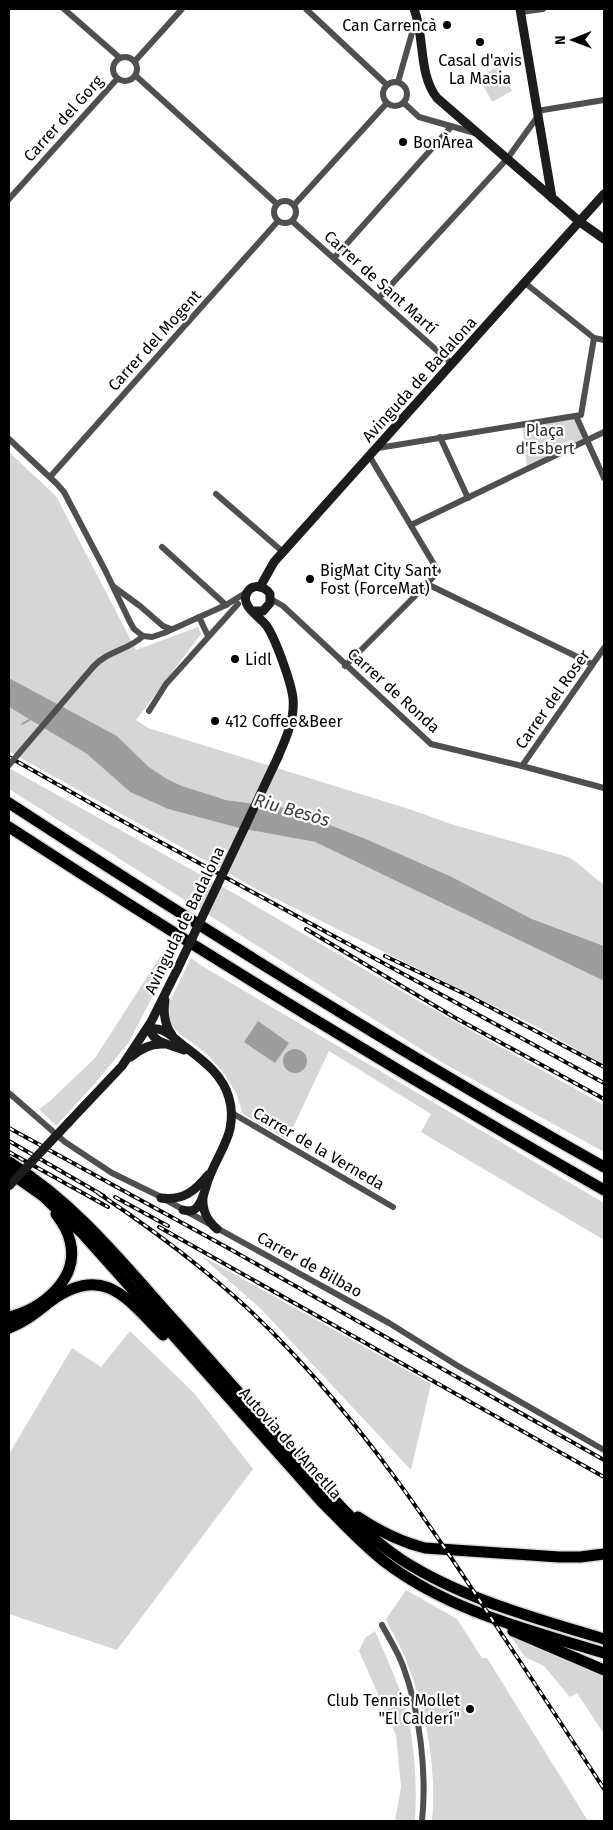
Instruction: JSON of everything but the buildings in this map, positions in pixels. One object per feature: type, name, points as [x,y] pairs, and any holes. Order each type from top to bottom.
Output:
[{"type":"highway","points":[[9,803],[282,976],[604,1167]]},
{"type":"highway","points":[[9,828],[174,934],[322,1025],[447,1100],[604,1190]]},
{"type":"highway","points":[[9,1162],[45,1186],[87,1224],[135,1274],[341,1507],[379,1543],[401,1559],[444,1584],[522,1613],[604,1639]]},
{"type":"highway","name":"Autovia de l'Ametlla","points":[[9,1172],[43,1196],[94,1245],[276,1451],[342,1522],[384,1561],[432,1592],[487,1617],[604,1653]]},
{"type":"highway","points":[[9,1316],[30,1310],[47,1298],[60,1284],[70,1266],[72,1249],[67,1232],[43,1196]]},
{"type":"highway","points":[[9,1328],[28,1320],[63,1292],[80,1285],[102,1286],[121,1294],[276,1451]]},
{"type":"highway","points":[[9,1322],[40,1309]]},
{"type":"highway","points":[[341,1507],[388,1536],[425,1548],[559,1557],[604,1554]]},
{"type":"highway","points":[[487,1617],[505,1627],[604,1670]]},
{"type":"street","points":[[64,9],[120,58]]},
{"type":"street","points":[[135,61],[182,9]]},
{"type":"street","points":[[306,9],[387,85]]},
{"type":"street","points":[[543,9],[521,10],[552,198]]},
{"type":"street","points":[[398,82],[416,12]]},
{"type":"street","points":[[416,12],[430,88],[440,101],[580,222],[604,239]]},
{"type":"street","points":[[129,57],[135,61],[138,70],[136,76],[129,82],[124,82],[114,75],[113,67],[120,58],[129,57]]},
{"type":"street","points":[[136,76],[277,204]]},
{"type":"street","name":"Carrer del Gorg","points":[[9,199],[117,78]]},
{"type":"street","points":[[398,82],[403,85],[406,91],[404,103],[397,106],[387,103],[383,94],[387,85],[398,82]]},
{"type":"street","points":[[379,298],[507,159],[538,114],[604,100]]},
{"type":"street","points":[[294,205],[387,103]]},
{"type":"street","points":[[404,103],[419,117],[478,134]]},
{"type":"street","points":[[334,258],[451,126]]},
{"type":"street","name":"Avinguda de Badalona","points":[[260,586],[267,571],[283,552],[602,196]]},
{"type":"street","points":[[277,204],[285,201],[294,205]]},
{"type":"street","points":[[277,204],[274,213],[278,221],[286,224],[292,221],[296,212],[294,205]]},
{"type":"street","name":"Carrer del Mogent","points":[[50,477],[278,221]]},
{"type":"street","name":"Carrer de Sant Martí","points":[[292,221],[452,364]]},
{"type":"street","points":[[525,283],[594,338],[604,340]]},
{"type":"street","points":[[594,338],[578,415],[604,478]]},
{"type":"street","points":[[378,448],[578,415]]},
{"type":"street","points":[[411,525],[604,432]]},
{"type":"street","points":[[440,437],[468,498]]},
{"type":"street","points":[[9,439],[64,492],[134,629],[142,636],[155,636],[199,617],[226,605],[254,587],[260,586],[268,590],[271,599],[267,609],[257,612],[252,611],[242,603],[226,605],[162,547]]},
{"type":"street","points":[[345,666],[438,571],[370,457]]},
{"type":"street","points":[[216,494],[283,552]]},
{"type":"street","points":[[427,584],[592,664]]},
{"type":"street","points":[[114,587],[163,626],[171,628]]},
{"type":"street","points":[[149,711],[166,684],[208,636],[242,603],[247,592]]},
{"type":"street","name":"Carrer de Ronda","points":[[271,599],[283,606],[345,666],[431,744],[604,788]]},
{"type":"street","points":[[124,610],[129,605],[140,606]]},
{"type":"street","name":"Avinguda de Badalona","points":[[9,1186],[122,1066],[148,1028],[278,757],[293,713],[293,697],[288,678],[268,628],[267,609]]},
{"type":"street","name":"Avinguda de Badalona","points":[[252,611],[268,628]]},
{"type":"street","points":[[199,617],[208,636]]},
{"type":"street","points":[[9,765],[93,666],[103,657],[134,643],[142,636]]},
{"type":"street","name":"Carrer del Roser","points":[[522,766],[604,648]]},
{"type":"street","points":[[165,994],[164,1016],[172,1035]]},
{"type":"street","points":[[204,1061],[155,1039],[148,1028],[161,1029],[172,1035],[204,1061],[217,1075],[226,1088],[229,1097],[232,1113],[228,1136],[204,1194],[196,1208],[188,1212],[187,1202],[192,1192],[212,1171]]},
{"type":"street","points":[[122,1066],[140,1049],[155,1044],[167,1044]]},
{"type":"street","name":"Carrer de Bilbao","points":[[9,1093],[65,1142],[112,1172],[389,1323],[458,1366],[604,1450]]},
{"type":"street","name":"Carrer de la Verneda","points":[[232,1113],[393,1207]]},
{"type":"street","points":[[161,1198],[178,1198],[192,1192]]},
{"type":"street","points":[[204,1194],[203,1204],[207,1217],[217,1229]]},
{"type":"street","points":[[382,1625],[403,1665],[417,1713],[424,1795],[422,1821]]},
{"type":"green space","points":[[499,66],[512,91],[492,102],[479,77]]},
{"type":"green space","name":"Plaça d'Esbert","points":[[572,416],[586,437],[527,469],[522,424]]},
{"type":"green space","points":[[9,452],[56,496],[136,650],[198,627],[201,634],[136,720],[148,728],[412,810],[451,824],[568,857],[604,884],[604,946],[532,919],[452,877],[366,839],[286,808],[226,800],[182,786],[149,767],[117,736],[9,678]]},
{"type":"green space","points":[[9,707],[87,754],[130,792],[168,809],[239,828],[315,842],[604,981],[604,1065],[539,1028],[260,891],[9,753]]},
{"type":"green space","points":[[9,768],[237,895],[422,1003],[604,1105],[604,1152],[443,1063],[9,789]]},
{"type":"green space","points":[[163,952],[174,955],[129,1042],[56,1126],[39,1109],[95,1058]]},
{"type":"green space","points":[[191,958],[604,1203],[604,1240],[421,1132],[431,1114],[329,1051],[287,1140],[243,1114],[236,1093],[223,1072],[208,1055],[175,1030],[170,1021],[169,1003]]},
{"type":"green space","points":[[200,1255],[431,1384],[411,1470],[261,1309]]},
{"type":"green space","points":[[130,1331],[194,1393],[253,1469],[117,1650],[9,1614],[9,1454],[72,1348],[101,1367]]},
{"type":"green space","name":"Club Tennis Mollet \"El Calderí\"","points":[[406,1590],[457,1619],[482,1658],[487,1658],[588,1821],[432,1821],[433,1780],[424,1719],[406,1660],[386,1619]]},
{"type":"green space","points":[[375,1631],[399,1689],[410,1725],[415,1773],[415,1821],[395,1821],[401,1787],[396,1735],[359,1651],[365,1638]]},
{"type":"green space","points":[[509,1634],[604,1675],[604,1734],[577,1693],[570,1697],[544,1666],[525,1657]]},
{"type":"shaded area","points":[[9,678],[117,736],[149,767],[182,786],[226,800],[286,808],[366,839],[452,877],[532,919],[604,946],[604,981],[315,842],[239,828],[168,809],[130,792],[87,754],[9,707]]},
{"type":"shaded area","points":[[258,1021],[289,1043],[275,1063],[244,1042]]},
{"type":"shaded area","points":[[295,1049],[300,1050],[306,1056],[306,1066],[300,1072],[295,1073],[290,1072],[284,1066],[283,1061],[284,1056],[290,1050]]},
{"type":"waterway","points":[[22,724],[31,719]]},
{"type":"railway","points":[[9,757],[142,832],[604,1083]]},
{"type":"railway","points":[[306,929],[452,1016],[604,1099]]},
{"type":"railway","points":[[385,956],[467,995],[604,1067]]},
{"type":"railway","points":[[9,1128],[228,1248],[604,1460]]},
{"type":"railway","points":[[9,1141],[104,1196]]},
{"type":"railway","points":[[9,1152],[108,1207]]},
{"type":"railway","points":[[98,1193],[145,1225],[233,1295],[274,1334],[336,1402],[420,1512],[604,1789]]},
{"type":"railway","points":[[115,1197],[168,1226]]},
{"type":"railway","points":[[159,1227],[604,1477]]},
{"type":"place","name":"Can Carrencà","points":[[447,25]]},
{"type":"place","name":"Casal d'avis La Masia","points":[[480,42]]},
{"type":"place","name":"BonÀrea","points":[[403,142]]},
{"type":"place","name":"BigMat City Sant Fost (ForceMat)","points":[[310,579]]},
{"type":"place","name":"Lidl","points":[[235,659]]},
{"type":"place","name":"412 Coffee&Beer","points":[[215,721]]},
{"type":"place","name":"Club Tennis Mollet \"El Calderí\"","points":[[470,1709]]},
{"type":"water label","name":"Riu Besòs","points":[[292,810]]}]
